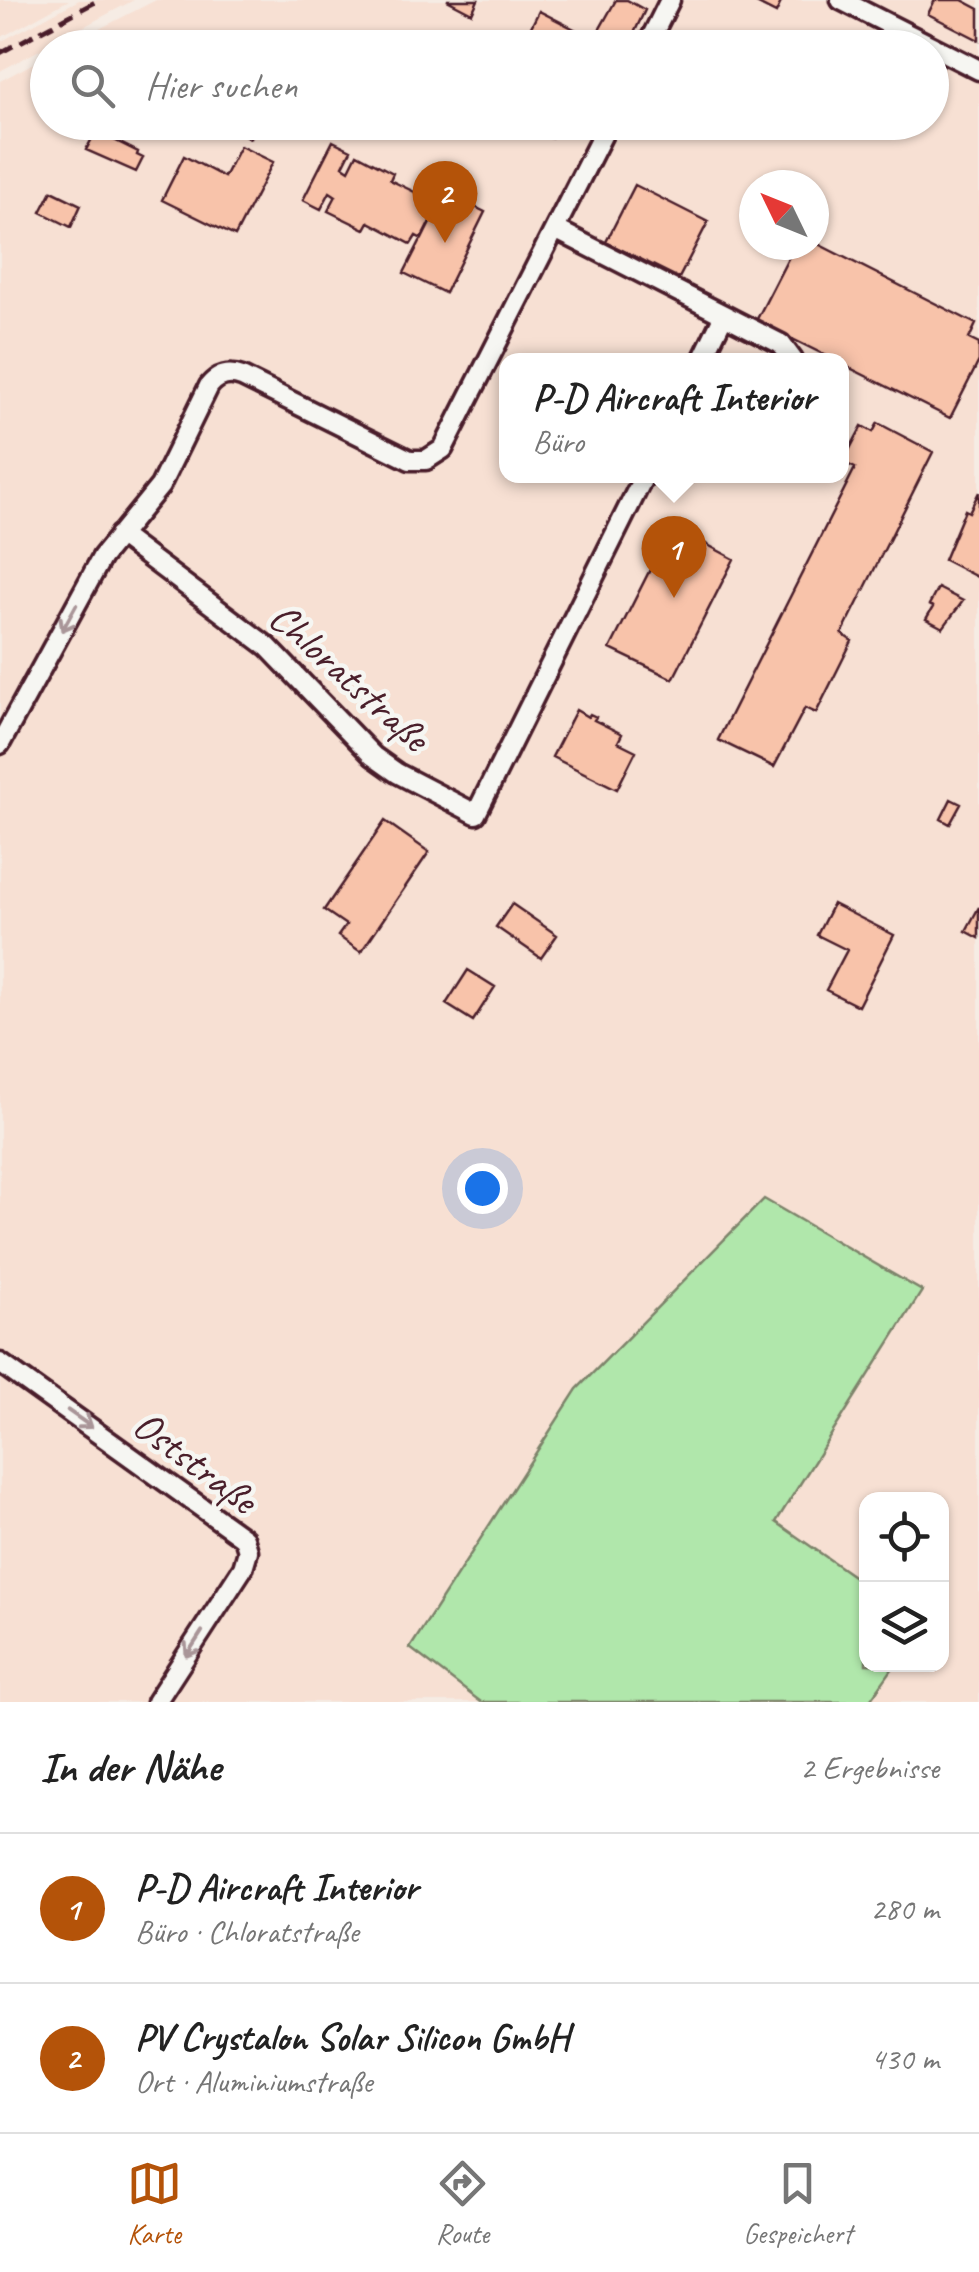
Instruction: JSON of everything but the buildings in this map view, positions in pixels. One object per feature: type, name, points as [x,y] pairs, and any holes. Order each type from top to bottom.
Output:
[{"type":"street","points":[[655,30],[670,0]]},
{"type":"street","points":[[841,0],[900,30]]},
{"type":"street","points":[[949,55],[979,70]]},
{"type":"street","points":[[0,744],[102,557],[160,486],[209,386],[223,375],[242,376],[410,460],[426,460],[438,454],[447,444],[600,140]]},
{"type":"street","points":[[555,229],[780,344],[787,353]]},
{"type":"street","points":[[705,353],[724,315]]},
{"type":"street","name":"Chloratstraße","points":[[119,535],[268,647],[372,756],[476,814],[641,483]]},
{"type":"street","name":"Oststraße","points":[[0,1363],[244,1538],[248,1551],[244,1568],[156,1702]]},
{"type":"shaded area","points":[[0,0],[69,0],[0,38]]},
{"type":"shaded area","points":[[79,0],[134,0],[77,30],[30,30],[30,55],[0,71],[0,42]]},
{"type":"shaded area","points":[[156,0],[979,0],[979,1702],[0,1702],[0,81],[30,65],[30,140],[949,140],[949,30],[97,30]]},
{"type":"green space","points":[[764,1199],[922,1291],[776,1522],[859,1580],[859,1672],[890,1672],[869,1702],[481,1702],[410,1648],[577,1389]]},
{"type":"railway","points":[[43,30],[99,0]]},
{"type":"railway","points":[[0,53],[30,37]]},
{"type":"place","name":"PV Crystalon Solar Silicon GmbH","points":[[445,243]]},
{"type":"place","name":"P-D Aircraft Interior","points":[[674,598]]}]
